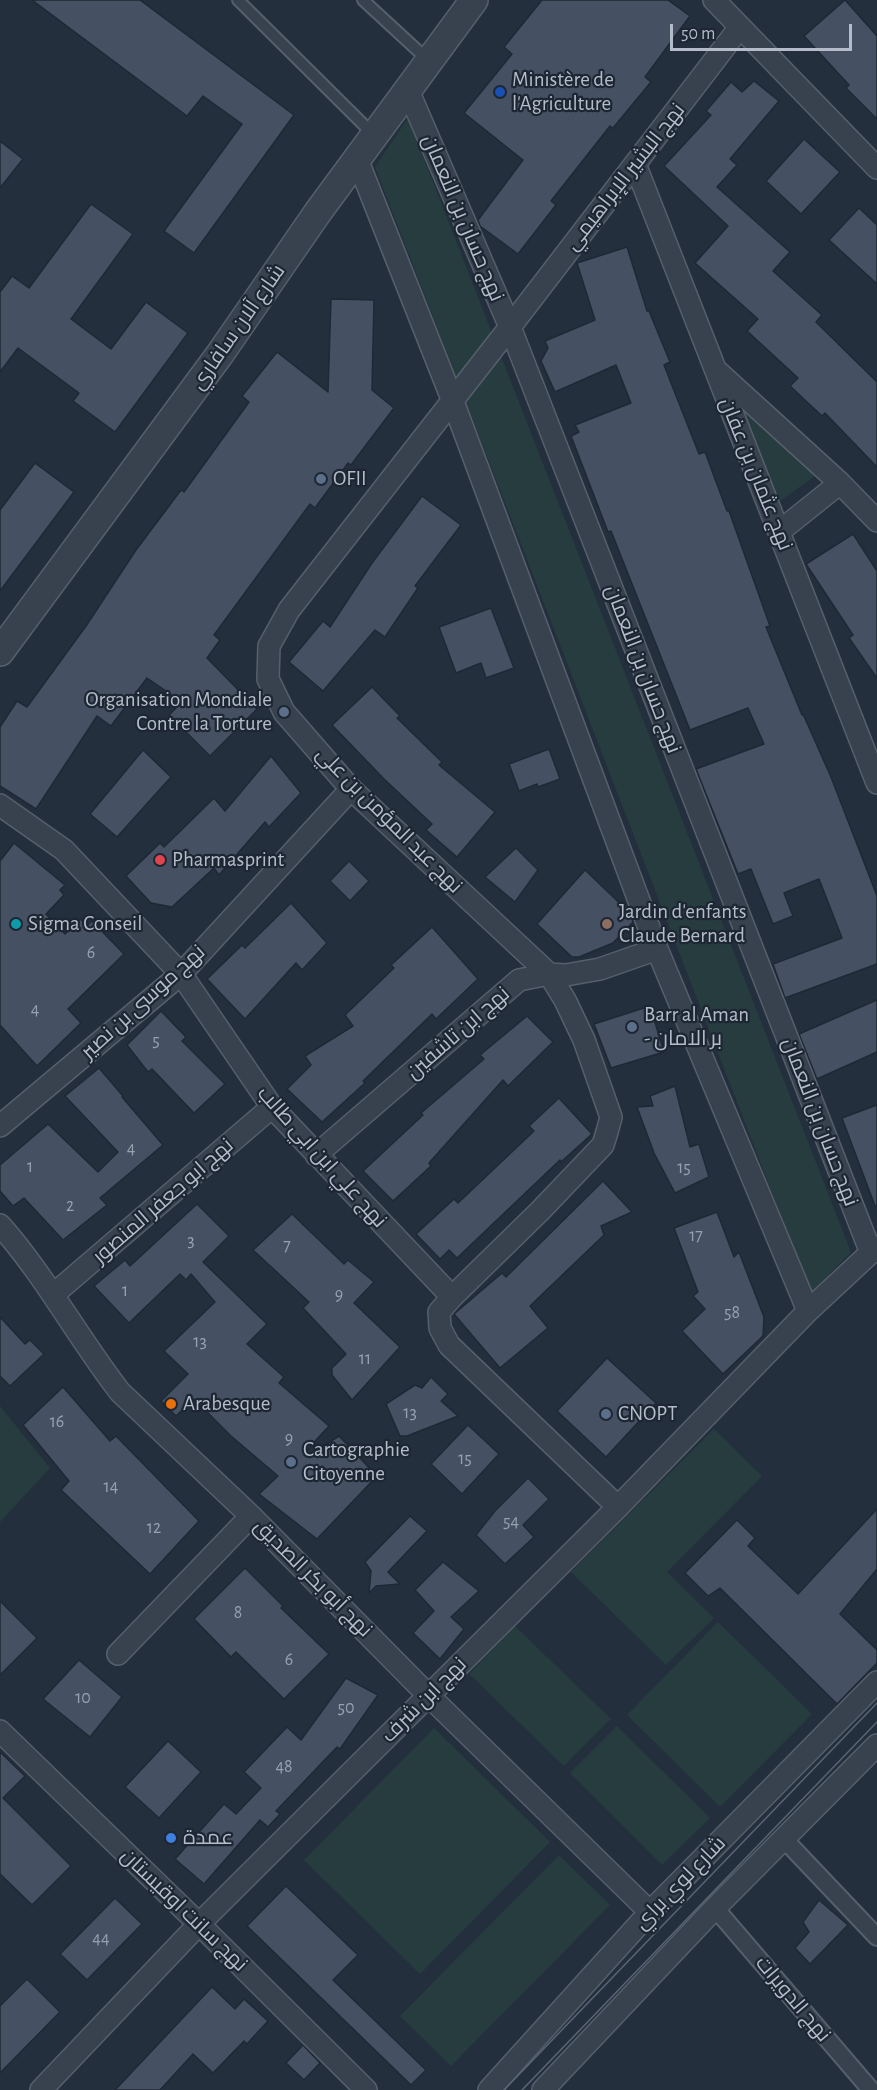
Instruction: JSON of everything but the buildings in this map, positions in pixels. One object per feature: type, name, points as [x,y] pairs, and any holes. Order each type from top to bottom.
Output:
[{"type":"street","name":"شارع آلان سافاري","points":[[0,652],[220,354],[318,212],[474,0]]},
{"type":"street","points":[[714,0],[877,168]]},
{"type":"street","name":"نهج البشير الإبراهيمي","points":[[510,327],[740,27]]},
{"type":"street","name":"نهج حسان بن النعمان","points":[[408,88],[510,327],[874,1250]]},
{"type":"street","points":[[357,159],[452,399],[657,949],[808,1311]]},
{"type":"street","name":"نهج عثمان بن عفان","points":[[635,164],[877,783]]},
{"type":"street","name":"نهج عبد المؤمن بن علي","points":[[452,1297],[556,1195],[603,1145],[611,1118],[584,1040],[565,1000],[549,974],[351,789],[284,712],[268,679],[269,646],[289,610],[510,327]]},
{"type":"street","points":[[713,368],[840,483],[877,521]]},
{"type":"street","points":[[780,531],[840,483]]},
{"type":"street","name":"نهج موسى بن نصير","points":[[0,1126],[181,974],[351,789]]},
{"type":"street","name":"نهج علي ابن ابي طالب","points":[[0,805],[64,850],[181,974],[272,1107],[452,1297]]},
{"type":"street","name":"نهج ابن تاشفين","points":[[316,1155],[519,980],[549,974],[566,975],[600,969],[657,949]]},
{"type":"street","name":"نهج ابو جعفر المنصور","points":[[54,1294],[272,1107]]},
{"type":"street","name":"نهج أبو بكر الصديق","points":[[0,1225],[54,1294],[102,1369],[120,1392],[251,1516],[428,1695],[650,1912]]},
{"type":"street","name":"نهج ابن شرف","points":[[41,2090],[199,1924],[618,1507],[808,1311],[874,1250]]},
{"type":"street","points":[[452,1297],[439,1312],[440,1328],[449,1345],[618,1507]]},
{"type":"street","points":[[118,1654],[251,1516]]},
{"type":"street","name":"شارع لوي براي","points":[[489,2090],[650,1912],[877,1682]]},
{"type":"street","name":"نهج سانت اوقيستان","points":[[0,1731],[366,2090]]},
{"type":"street","name":"شارع لوي براي","points":[[543,2090],[715,1908],[877,1745]]},
{"type":"street","points":[[783,1838],[877,1937]]},
{"type":"street","name":"نهج الدويرات","points":[[715,1908],[871,2090]]},
{"type":"lane","points":[[238,0],[374,135]]},
{"type":"lane","points":[[363,0],[429,60]]},
{"type":"green space","points":[[408,118],[851,1252],[811,1293],[375,167]]},
{"type":"green space","points":[[730,391],[815,476],[776,504]]},
{"type":"green space","points":[[0,1406],[50,1468],[0,1522]]},
{"type":"green space","points":[[714,1429],[762,1476],[667,1572],[714,1618],[666,1665],[571,1572]]},
{"type":"green space","points":[[718,1622],[812,1714],[720,1807],[627,1715]]},
{"type":"green space","points":[[515,1626],[611,1719],[564,1766],[469,1674]]},
{"type":"green space","points":[[617,1726],[710,1818],[662,1865],[570,1773]]},
{"type":"green space","points":[[434,1728],[550,1842],[420,1974],[304,1860]]},
{"type":"green space","points":[[559,1855],[610,1905],[451,2066],[400,2016]]},
{"type":"tram line","points":[[504,2090],[877,1703]]},
{"type":"tram line","points":[[522,2090],[877,1722]]},
{"type":"place","name":"Ministère de l'Agriculture","points":[[500,92]]},
{"type":"place","name":"OFII","points":[[321,479]]},
{"type":"place","name":"Organisation Mondiale Contre la Torture","points":[[284,712]]},
{"type":"place","name":"Pharmasprint","points":[[160,860]]},
{"type":"place","name":"Sigma Conseil","points":[[16,924]]},
{"type":"place","name":"Jardin d'enfants Claude Bernard","points":[[607,924]]},
{"type":"place","name":"Barr al Aman - بر الامان","points":[[632,1027]]},
{"type":"place","name":"Arabesque","points":[[171,1404]]},
{"type":"place","name":"CNOPT","points":[[606,1414]]},
{"type":"place","name":"Cartographie Citoyenne","points":[[291,1462]]},
{"type":"place","name":"عمدة","points":[[171,1838]]}]
